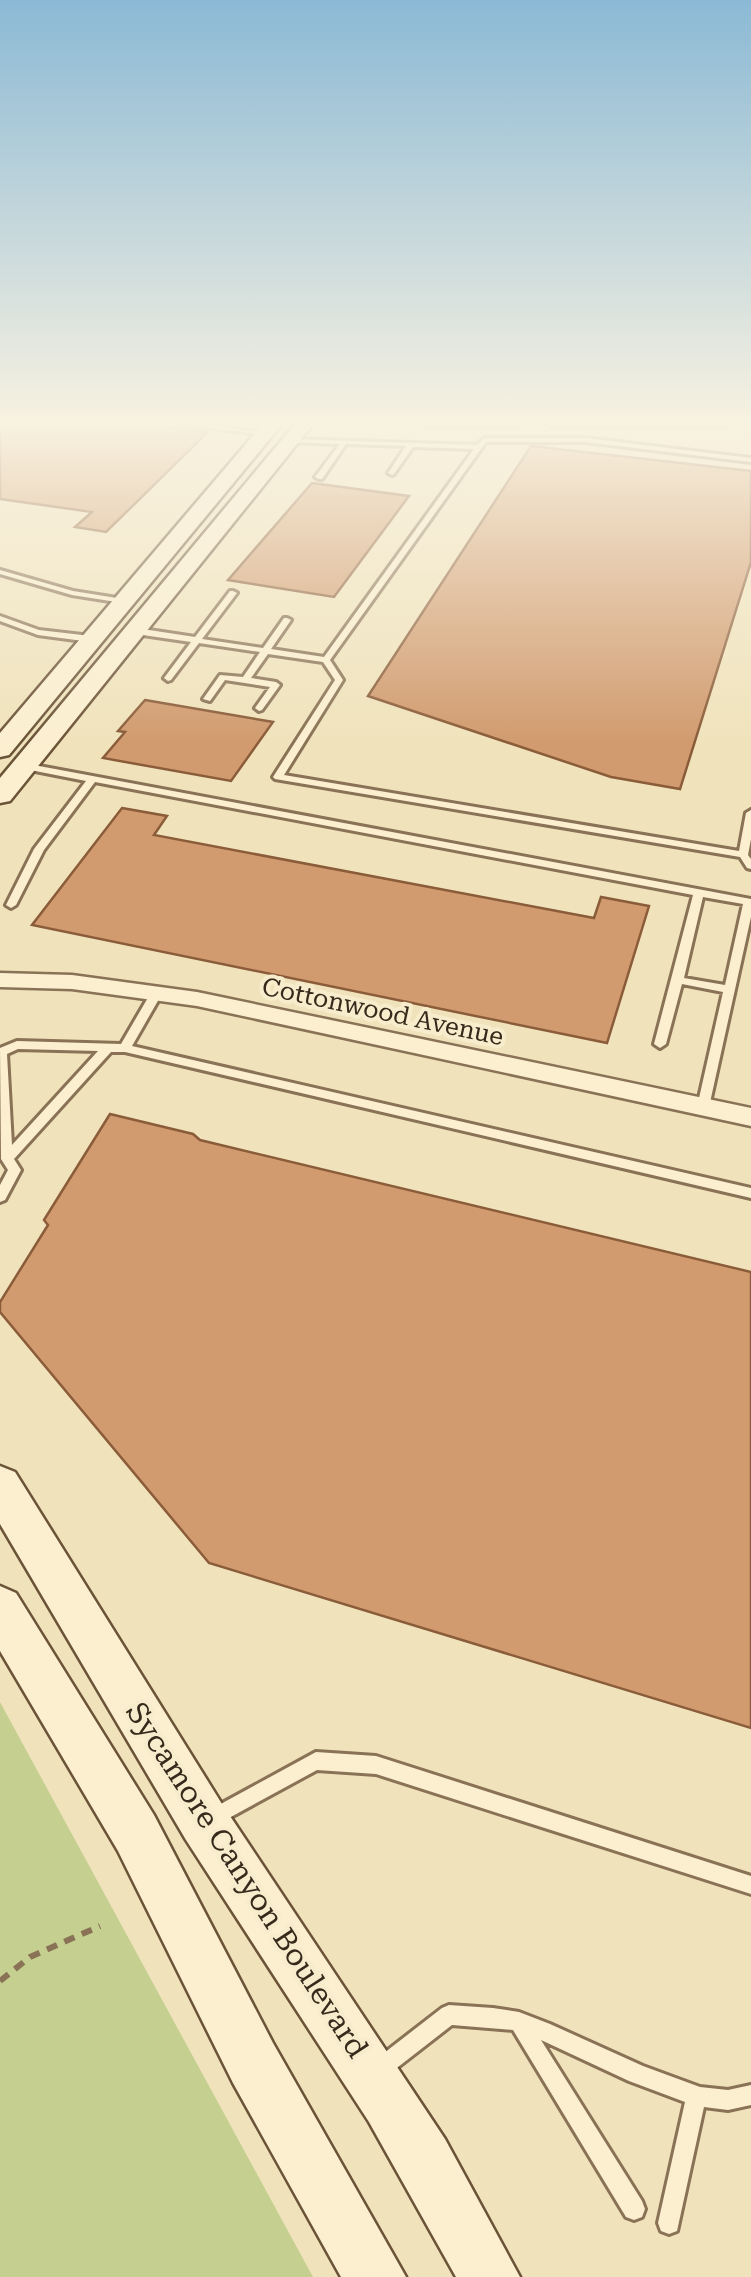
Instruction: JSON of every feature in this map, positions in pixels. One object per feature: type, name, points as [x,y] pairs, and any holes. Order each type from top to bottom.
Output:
[{"type":"main road","points":[[0,749],[183,530]]},
{"type":"main road","points":[[0,795],[218,530]]},
{"type":"main road","name":"Sycamore Canyon Boulevard","points":[[0,1485],[204,1822],[449,2196],[490,2277]]},
{"type":"main road","points":[[0,1608],[136,1834],[252,2063],[375,2277]]},
{"type":"street","name":"Cottonwood Avenue","points":[[0,980],[72,982],[157,992],[751,1117]]},
{"type":"lane","points":[[326,660],[419,530]]},
{"type":"lane","points":[[0,572],[72,593],[123,601]]},
{"type":"lane","points":[[168,678],[234,593]]},
{"type":"lane","points":[[0,618],[38,632],[91,638]]},
{"type":"lane","points":[[244,680],[287,620]]},
{"type":"lane","points":[[136,631],[326,660],[339,680],[278,776],[742,856],[751,866]]},
{"type":"lane","points":[[206,699],[223,677],[276,685],[259,708]]},
{"type":"lane","points":[[23,766],[699,893],[750,898],[703,1107]]},
{"type":"lane","points":[[10,905],[39,849],[92,780]]},
{"type":"lane","points":[[742,856],[751,812]]},
{"type":"lane","points":[[660,1044],[699,893]]},
{"type":"lane","points":[[678,980],[730,990]]},
{"type":"lane","points":[[125,1048],[157,992]]},
{"type":"lane","points":[[0,1196],[15,1170],[7,1159],[1,1052],[17,1045],[125,1048],[751,1193]]},
{"type":"lane","points":[[7,1159],[108,1048]]},
{"type":"lane","points":[[204,1822],[316,1760],[376,1765],[751,1886]]},
{"type":"lane","points":[[373,2075],[449,2014],[519,2022],[696,2098],[738,2101],[751,2095]]},
{"type":"lane","points":[[519,2022],[634,2210]]},
{"type":"lane","points":[[669,2223],[696,2098]]},
{"type":"path","points":[[0,1981],[30,1957],[100,1926]]},
{"type":"green space","points":[[0,1702],[313,2277],[0,2277]]},
{"type":"building","points":[[271,530],[384,530],[334,597],[228,580]]},
{"type":"building","points":[[476,530],[751,530],[751,562],[680,789],[611,777],[368,696]]},
{"type":"building","points":[[145,700],[273,722],[231,781],[103,758],[125,732],[118,731]]},
{"type":"building","points":[[122,808],[167,816],[154,835],[594,918],[601,897],[649,906],[607,1043],[32,925]]},
{"type":"building","points":[[110,1114],[193,1134],[200,1140],[751,1272],[751,1728],[209,1563],[0,1312],[0,1302],[48,1225],[44,1220]]}]
